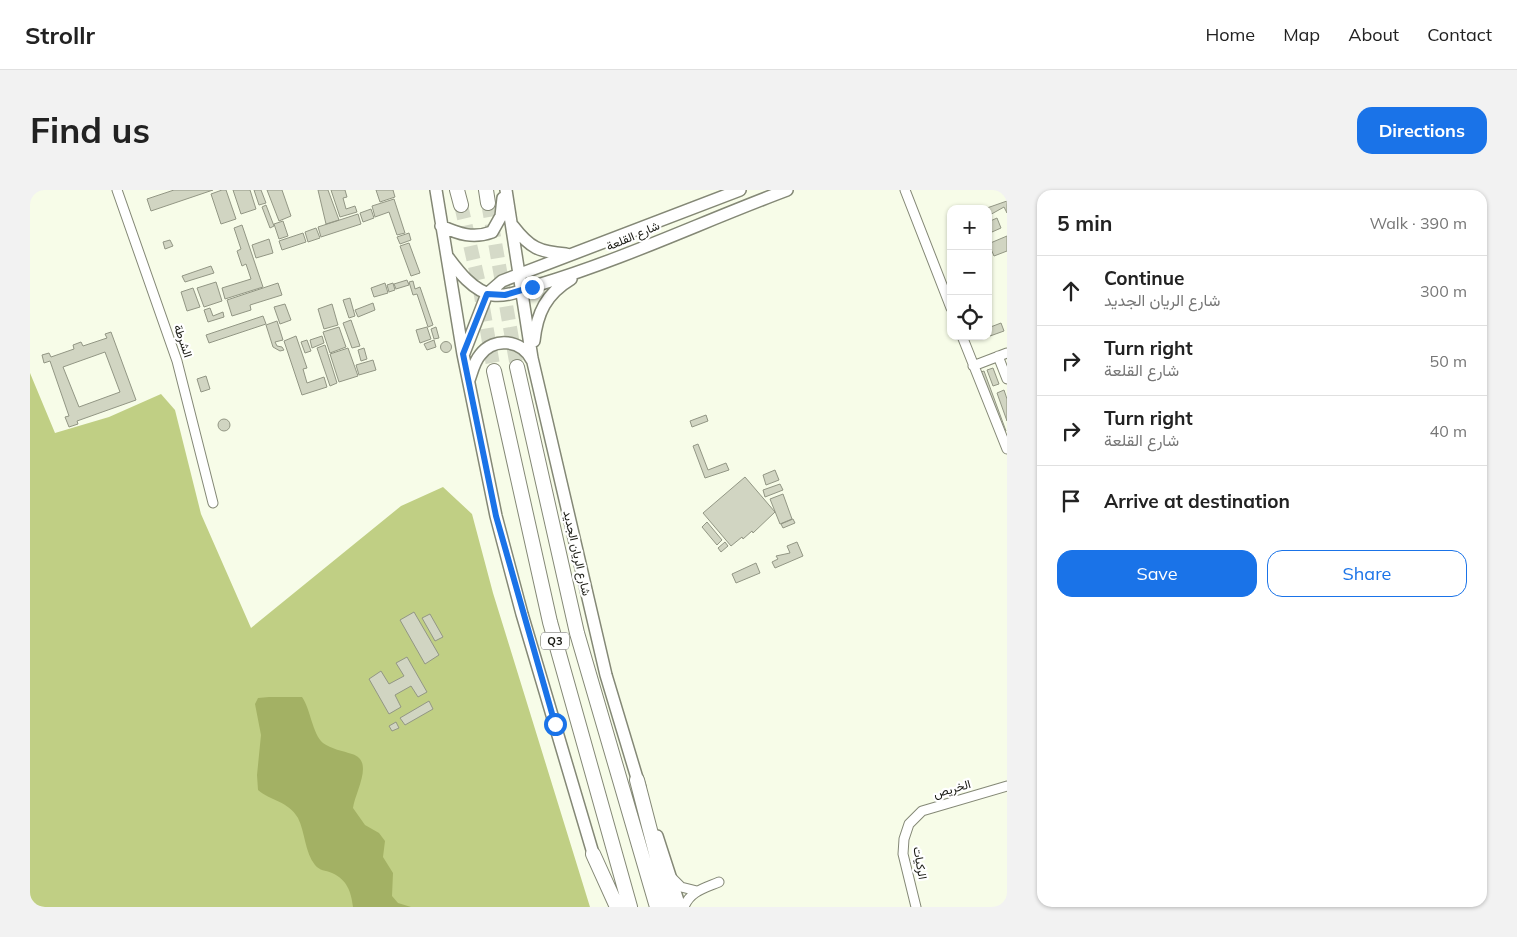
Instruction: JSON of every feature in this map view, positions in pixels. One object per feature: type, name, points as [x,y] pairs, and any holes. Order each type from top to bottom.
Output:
[{"type":"highway","points":[[457,190],[460,205]]},
{"type":"highway","name":"شارع الريان الجديد","points":[[517,367],[578,633],[657,907]]},
{"type":"highway","name":"Q3","points":[[494,371],[550,622],[630,907]]},
{"type":"highway","points":[[637,780],[670,907]]},
{"type":"highway","points":[[593,854],[617,907]]},
{"type":"main road","points":[[436,190],[445,255],[463,354],[498,525],[593,854],[611,907]]},
{"type":"main road","points":[[441,226],[467,236],[481,236],[492,232],[501,216],[505,190]]},
{"type":"main road","name":"شارع الريان الجديد","points":[[505,190],[533,361],[605,670],[637,780],[680,907]]},
{"type":"main road","name":"شارع القلعة","points":[[487,294],[494,286],[519,274],[740,190]]},
{"type":"main road","name":"شارع القلعة","points":[[487,294],[505,295],[585,271],[787,190]]},
{"type":"main road","points":[[511,223],[521,236],[537,250],[568,255]]},
{"type":"main road","points":[[445,255],[469,282],[487,294],[463,354]]},
{"type":"main road","points":[[533,361],[539,312],[548,297],[562,285],[585,271]]},
{"type":"main road","points":[[469,381],[478,356],[494,344],[508,343],[522,348],[533,361]]},
{"type":"street","name":"الشرطة","points":[[117,190],[177,361],[213,503]]},
{"type":"street","points":[[905,190],[947,298]]},
{"type":"street","points":[[963,340],[1006,449]]},
{"type":"street","points":[[973,366],[1003,355],[1007,379]]},
{"type":"street","name":"الخريص","points":[[909,824],[922,811],[1007,786]]},
{"type":"street","name":"الركيات","points":[[909,824],[904,839],[903,854],[916,907]]},
{"type":"street","points":[[671,877],[681,887],[696,891]]},
{"type":"street","points":[[684,907],[687,900],[696,891],[719,882]]},
{"type":"shaded area","points":[[30,373],[55,433],[109,417],[161,394],[175,410],[201,514],[251,628],[401,506],[443,487],[472,514],[493,593],[590,907],[30,907]]},
{"type":"shaded area","points":[[302,697],[319,739],[330,747],[359,758],[363,770],[353,808],[365,825],[379,833],[385,841],[383,857],[393,873],[392,896],[398,903],[411,907],[353,907],[351,896],[345,883],[332,873],[315,865],[307,849],[298,818],[294,812],[258,790],[257,775],[261,735],[255,704],[258,698]]},
{"type":"building","points":[[174,190],[213,190],[151,211],[147,199]]},
{"type":"building","points":[[226,190],[236,219],[221,224],[211,194]]},
{"type":"building","points":[[233,190],[250,190],[256,209],[241,214]]},
{"type":"building","points":[[254,190],[261,190],[266,203],[259,205]]},
{"type":"building","points":[[267,190],[282,190],[291,216],[279,221]]},
{"type":"building","points":[[318,190],[328,190],[339,220],[326,224]]},
{"type":"building","points":[[331,190],[345,190],[347,197],[343,198],[346,209],[355,206],[357,212],[340,217]]},
{"type":"building","points":[[376,190],[393,190],[395,197],[380,202]]},
{"type":"building","points":[[394,199],[405,233],[397,235],[389,212],[375,217],[372,206]]},
{"type":"building","points":[[1007,201],[1007,213],[1004,207],[992,214],[992,206]]},
{"type":"building","points":[[266,205],[274,226],[270,228],[262,207]]},
{"type":"building","points":[[371,209],[374,218],[363,222],[360,213]]},
{"type":"building","points":[[358,214],[361,224],[321,237],[318,227]]},
{"type":"building","points":[[997,218],[1001,228],[992,232],[992,220]]},
{"type":"building","points":[[283,221],[288,236],[279,239],[274,224]]},
{"type":"building","points":[[242,225],[263,287],[225,299],[222,288],[251,279],[246,264],[242,266],[237,251],[241,249],[234,228]]},
{"type":"building","points":[[316,228],[320,238],[308,242],[305,232]]},
{"type":"building","points":[[303,233],[306,242],[282,250],[279,241]]},
{"type":"building","points":[[409,233],[411,240],[400,244],[397,237]]},
{"type":"building","points":[[1007,236],[1007,251],[994,256],[992,242]]},
{"type":"building","points":[[269,239],[273,253],[256,258],[252,245]]},
{"type":"building","points":[[170,240],[173,246],[165,249],[163,242]]},
{"type":"building","points":[[409,243],[420,273],[411,276],[400,246]]},
{"type":"building","points":[[211,266],[214,273],[185,282],[182,276]]},
{"type":"building","points":[[407,280],[409,285],[396,289],[394,284]]},
{"type":"building","points":[[413,281],[415,289],[420,287],[433,325],[428,327],[417,294],[413,295],[409,282]]},
{"type":"building","points":[[216,282],[222,301],[204,307],[197,288]]},
{"type":"building","points":[[278,283],[282,295],[250,305],[251,310],[232,316],[227,300]]},
{"type":"building","points":[[385,283],[388,293],[374,297],[371,288]]},
{"type":"building","points":[[393,283],[395,290],[389,292],[387,285]]},
{"type":"building","points":[[193,288],[200,307],[187,311],[181,292]]},
{"type":"building","points":[[350,298],[355,316],[349,318],[343,300]]},
{"type":"building","points":[[373,303],[375,310],[358,317],[355,310]]},
{"type":"building","points":[[285,304],[291,320],[280,324],[274,307]]},
{"type":"building","points":[[332,304],[338,325],[324,329],[318,309]]},
{"type":"building","points":[[210,308],[213,316],[223,312],[224,317],[208,322],[204,310]]},
{"type":"building","points":[[263,316],[266,324],[209,343],[206,335]]},
{"type":"building","points":[[351,320],[360,346],[352,348],[343,323]]},
{"type":"building","points":[[277,321],[283,340],[275,342],[277,346],[282,347],[284,350],[280,351],[273,347],[266,325]]},
{"type":"building","points":[[1001,323],[1004,331],[992,335],[992,326]]},
{"type":"building","points":[[339,327],[346,347],[330,353],[323,332]]},
{"type":"building","points":[[427,327],[431,339],[420,343],[416,330]]},
{"type":"building","points":[[436,327],[439,338],[434,339],[431,329]]},
{"type":"building","points":[[111,332],[136,400],[77,421],[78,424],[69,427],[65,417],[69,416],[50,361],[44,363],[42,355],[49,353],[51,357],[74,349],[73,345],[81,342],[83,346],[107,338],[105,334]],"holes":[[[105,352],[120,392],[79,407],[63,367]]]},
{"type":"building","points":[[296,336],[307,368],[303,369],[307,383],[324,377],[327,387],[302,395],[284,341]]},
{"type":"building","points":[[322,336],[324,343],[312,348],[310,340]]},
{"type":"building","points":[[307,340],[311,351],[305,353],[301,342]]},
{"type":"building","points":[[434,340],[436,347],[427,350],[424,344]]},
{"type":"building","points":[[444,342],[448,342],[451,347],[450,351],[444,352],[441,349],[441,345]]},
{"type":"building","points":[[325,345],[337,383],[330,386],[317,348]]},
{"type":"building","points":[[348,348],[358,376],[339,382],[330,354]]},
{"type":"building","points":[[364,348],[367,359],[361,361],[358,350]]},
{"type":"building","points":[[373,360],[376,370],[359,375],[356,365]]},
{"type":"building","points":[[993,368],[999,384],[993,386],[987,370]]},
{"type":"building","points":[[984,371],[1006,431],[1004,432],[981,372]]},
{"type":"building","points":[[206,376],[210,389],[201,392],[197,379]]},
{"type":"building","points":[[1004,390],[1007,399],[1007,421],[997,393]]},
{"type":"building","points":[[706,415],[708,421],[692,427],[690,421]]},
{"type":"building","points":[[224,419],[230,425],[224,431],[218,425]]},
{"type":"building","points":[[698,444],[708,470],[726,463],[729,470],[705,478],[693,446]]},
{"type":"building","points":[[775,470],[779,480],[766,485],[763,475]]},
{"type":"building","points":[[745,477],[775,512],[753,533],[752,531],[731,546],[703,513]]},
{"type":"building","points":[[780,484],[783,490],[765,497],[763,490]]},
{"type":"building","points":[[783,494],[792,519],[780,524],[770,499]]},
{"type":"building","points":[[793,519],[795,523],[783,528],[781,524]]},
{"type":"building","points":[[707,522],[722,540],[717,545],[702,527]]},
{"type":"building","points":[[725,542],[728,546],[721,552],[718,548]]},
{"type":"building","points":[[797,542],[803,556],[775,568],[772,562],[778,559],[776,556],[790,553],[787,546]]},
{"type":"building","points":[[756,563],[760,573],[736,583],[732,574]]},
{"type":"building","points":[[414,612],[439,655],[425,664],[400,620]]},
{"type":"building","points":[[430,614],[443,637],[435,641],[422,618]]},
{"type":"building","points":[[407,657],[427,692],[418,697],[411,686],[395,695],[401,707],[389,714],[369,679],[381,671],[389,684],[404,676],[396,663]]},
{"type":"building","points":[[429,701],[433,709],[405,725],[400,718]]},
{"type":"building","points":[[396,722],[399,728],[392,731],[389,726]]},
{"type":"tunnel","points":[[488,203],[517,367]]},
{"type":"tunnel","points":[[461,205],[479,284],[494,371]]},
{"type":"route","points":[[532,287],[505,295],[487,294],[463,354],[496,516],[522,614],[555,724]]}]
